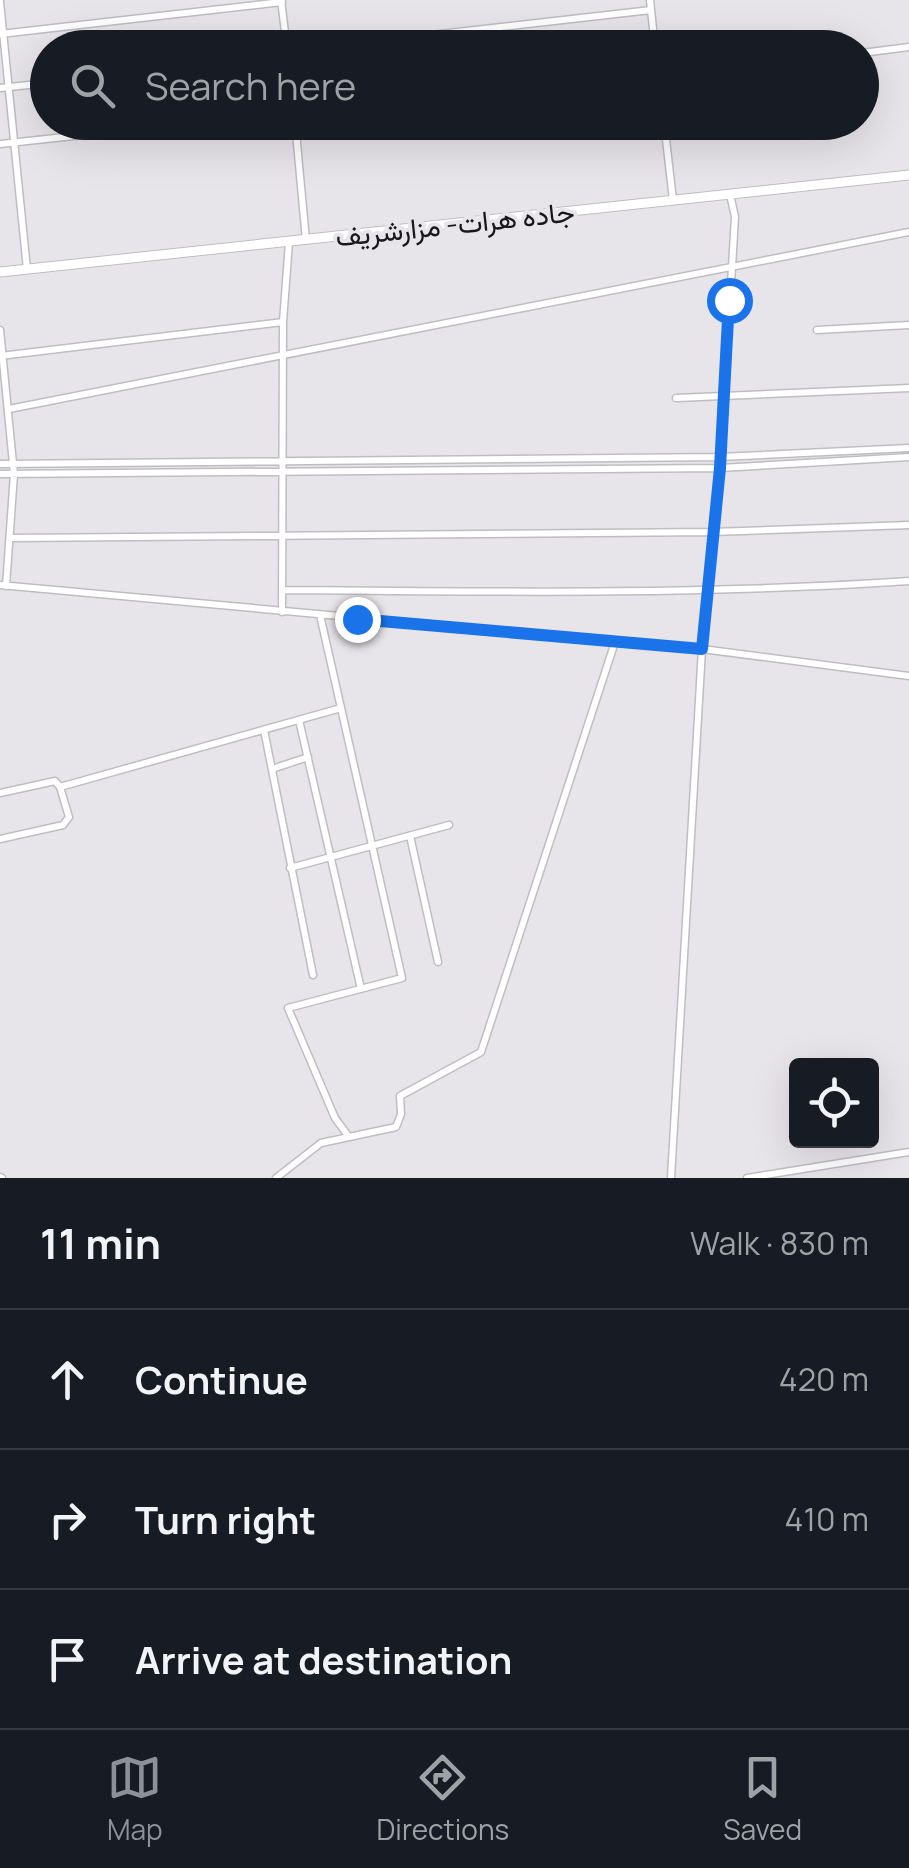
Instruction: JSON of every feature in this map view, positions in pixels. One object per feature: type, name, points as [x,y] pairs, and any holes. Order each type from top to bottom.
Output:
[{"type":"highway","name":"جاده هرات- مزارشریف","points":[[0,272],[909,175]]},
{"type":"street","points":[[650,0],[654,30]]},
{"type":"street","points":[[2,33],[282,1],[285,30]]},
{"type":"street","points":[[0,2],[4,87],[27,270]]},
{"type":"street","points":[[474,30],[651,10]]},
{"type":"street","points":[[879,51],[909,47]]},
{"type":"street","points":[[4,87],[30,85]]},
{"type":"street","points":[[0,144],[41,140]]},
{"type":"street","points":[[297,140],[306,240]]},
{"type":"street","points":[[666,140],[673,200]]},
{"type":"street","points":[[671,1178],[702,649],[720,468],[735,218],[730,194]]},
{"type":"street","points":[[9,409],[909,232]]},
{"type":"street","points":[[282,612],[282,356],[288,242]]},
{"type":"street","points":[[1,356],[283,322]]},
{"type":"street","points":[[817,330],[909,325]]},
{"type":"street","points":[[0,330],[14,474],[3,585],[702,649],[909,676]]},
{"type":"street","points":[[676,398],[909,388]]},
{"type":"street","points":[[0,464],[720,456],[909,448]]},
{"type":"street","points":[[0,474],[720,468],[909,457]]},
{"type":"street","points":[[10,538],[713,532],[909,524]]},
{"type":"street","points":[[282,590],[494,592],[814,587],[909,581]]},
{"type":"street","points":[[320,615],[402,978],[288,1008],[335,1118],[350,1137]]},
{"type":"street","points":[[276,1178],[321,1144],[396,1127],[401,1114],[400,1096],[481,1052],[614,642]]},
{"type":"street","points":[[60,786],[341,708]]},
{"type":"street","points":[[298,720],[361,989]]},
{"type":"street","points":[[264,730],[314,976]]},
{"type":"street","points":[[272,770],[308,757]]},
{"type":"street","points":[[0,793],[53,781],[60,786],[69,817],[66,823],[0,839]]},
{"type":"street","points":[[290,868],[449,825]]},
{"type":"street","points":[[410,836],[438,962]]},
{"type":"street","points":[[747,1178],[909,1152]]},
{"type":"route","points":[[357,619],[702,649],[720,468],[729,300]]}]
